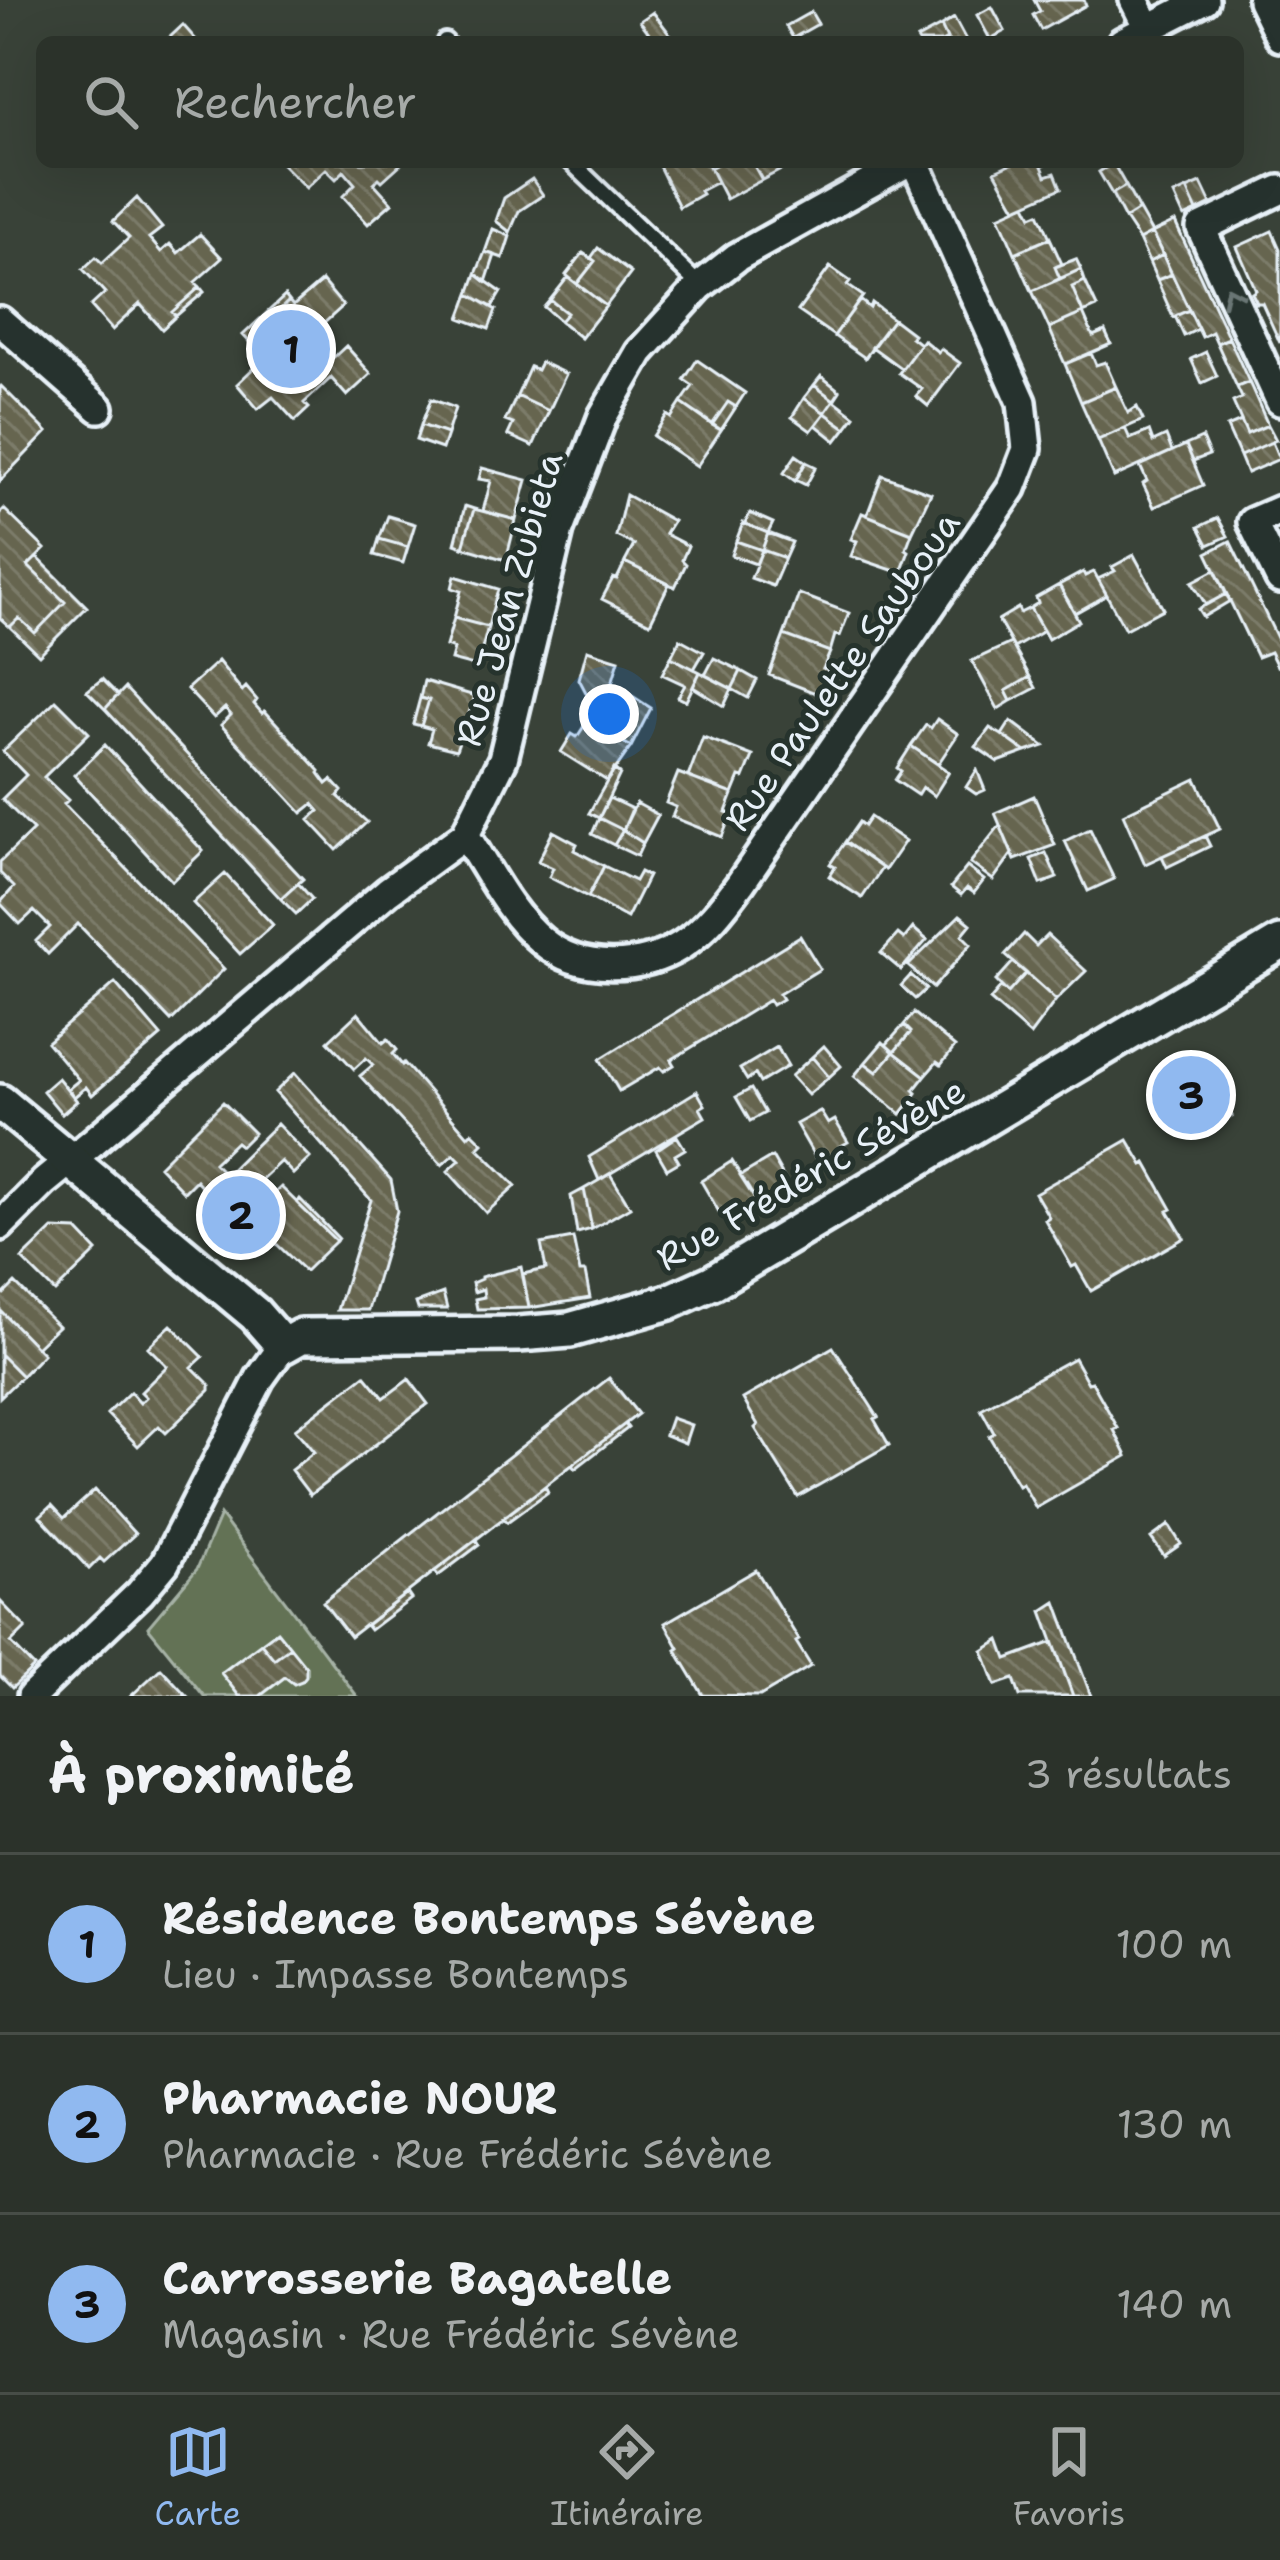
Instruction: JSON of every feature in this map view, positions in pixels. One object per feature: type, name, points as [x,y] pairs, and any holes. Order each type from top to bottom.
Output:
[{"type":"street","points":[[1134,0],[1148,28]]},
{"type":"street","points":[[1133,36],[1204,0]]},
{"type":"street","points":[[1262,0],[1280,38]]},
{"type":"street","name":"Rue Jean Zubieta","points":[[0,1226],[69,1159],[388,891],[465,835],[503,759],[559,530],[603,416],[640,352],[700,286],[737,256],[901,168]]},
{"type":"street","name":"Rue Paulette Sauboua","points":[[465,835],[514,910],[542,942],[571,957],[605,965],[633,962],[663,956],[685,943],[732,895],[1012,488],[1027,449],[1022,402],[915,168]]},
{"type":"street","points":[[1280,190],[1201,228],[1280,401]]},
{"type":"street","points":[[0,321],[99,408]]},
{"type":"street","points":[[1280,510],[1252,522],[1280,579]]},
{"type":"street","name":"Rue Frédéric Sévène","points":[[283,1346],[302,1336],[569,1330],[669,1302],[713,1282],[1280,943]]},
{"type":"street","points":[[0,1102],[255,1315],[283,1346],[260,1378],[165,1563],[32,1696]]},
{"type":"lane","points":[[577,168],[700,286]]},
{"type":"green space","points":[[220,1515],[357,1696],[204,1696],[148,1627],[197,1569]]},
{"type":"building","points":[[1034,0],[1084,0],[1086,5],[1041,30],[1033,15],[1040,11]]},
{"type":"building","points":[[992,7],[1005,31],[988,36],[977,15]]},
{"type":"building","points":[[653,12],[671,36],[651,36],[640,21]]},
{"type":"building","points":[[811,12],[818,24],[797,36],[786,26]]},
{"type":"building","points":[[954,18],[964,36],[946,36],[941,26]]},
{"type":"building","points":[[183,25],[193,36],[171,36]]},
{"type":"building","points":[[941,26],[946,36],[923,36]]},
{"type":"building","points":[[286,168],[396,168],[374,183],[392,203],[368,224],[343,196],[355,184],[344,171],[336,179],[326,169],[306,188]]},
{"type":"building","points":[[660,168],[710,168],[717,182],[679,207]]},
{"type":"building","points":[[710,168],[755,168],[762,180],[726,199]]},
{"type":"building","points":[[755,168],[785,168],[762,180]]},
{"type":"building","points":[[1043,168],[1046,176],[1055,173],[1061,188],[1016,208],[995,171]]},
{"type":"building","points":[[1116,168],[1126,186],[1112,194],[1099,172]]},
{"type":"building","points":[[532,179],[543,195],[519,211],[510,232],[496,221],[504,198]]},
{"type":"building","points":[[1201,183],[1211,204],[1197,211],[1187,189]]},
{"type":"building","points":[[1126,186],[1139,210],[1125,219],[1112,194]]},
{"type":"building","points":[[1187,189],[1197,211],[1184,217],[1174,195]]},
{"type":"building","points":[[137,198],[162,228],[149,238],[161,252],[170,244],[178,253],[200,234],[222,258],[195,282],[200,287],[172,312],[176,316],[162,329],[140,304],[112,330],[91,306],[105,293],[83,269],[96,257],[102,263],[129,238],[113,221]]},
{"type":"building","points":[[1026,204],[1032,216],[1039,213],[1050,238],[1015,253],[999,216]]},
{"type":"building","points":[[1139,210],[1152,233],[1139,240],[1125,219]]},
{"type":"building","points":[[1175,222],[1229,338],[1217,343],[1212,332],[1202,337],[1152,233]]},
{"type":"building","points":[[493,229],[510,236],[503,258],[485,252]]},
{"type":"building","points":[[1272,231],[1280,249],[1280,343],[1262,303],[1252,293],[1256,290],[1237,247]]},
{"type":"building","points":[[1152,233],[1163,255],[1149,262],[1139,240]]},
{"type":"building","points":[[1050,238],[1062,264],[1055,267],[1060,279],[1032,291],[1015,253]]},
{"type":"building","points":[[598,248],[631,273],[606,306],[577,284],[595,261],[591,258]]},
{"type":"building","points":[[485,252],[495,255],[486,282],[476,274]]},
{"type":"building","points":[[583,253],[595,261],[577,284],[566,275]]},
{"type":"building","points":[[1163,255],[1172,274],[1157,280],[1149,262]]},
{"type":"building","points":[[1076,259],[1081,269],[1060,279],[1055,267]]},
{"type":"building","points":[[830,267],[863,296],[834,336],[798,311]]},
{"type":"building","points":[[1081,269],[1085,281],[1072,287],[1083,313],[1049,328],[1032,291]]},
{"type":"building","points":[[476,274],[501,292],[492,307],[469,294]]},
{"type":"building","points":[[1172,274],[1189,310],[1173,317],[1157,280]]},
{"type":"building","points":[[568,277],[606,306],[581,338],[560,321],[567,313],[550,300]]},
{"type":"building","points":[[322,281],[343,306],[321,326],[330,335],[321,343],[334,357],[346,346],[371,374],[347,396],[331,378],[304,403],[309,408],[295,421],[273,397],[258,409],[237,384],[264,358],[243,335],[257,322],[261,327],[289,301],[293,306]]},
{"type":"building","points":[[1085,281],[1097,307],[1083,313],[1072,287]]},
{"type":"building","points":[[200,287],[204,292],[176,316],[172,312]]},
{"type":"building","points":[[469,294],[496,310],[489,329],[460,318]]},
{"type":"building","points":[[285,296],[289,301],[261,327],[257,322]]},
{"type":"building","points":[[550,300],[567,313],[560,321],[544,307]]},
{"type":"building","points":[[860,300],[893,319],[865,358],[834,336]]},
{"type":"building","points":[[1189,310],[1198,329],[1184,336],[1175,316]]},
{"type":"building","points":[[1083,313],[1093,336],[1105,331],[1111,344],[1065,364],[1049,328]]},
{"type":"building","points":[[893,319],[920,344],[902,369],[872,347]]},
{"type":"building","points":[[1229,338],[1249,382],[1237,387],[1217,343]]},
{"type":"building","points":[[923,340],[960,363],[928,406],[916,396],[922,389],[899,373]]},
{"type":"building","points":[[1206,352],[1217,376],[1202,383],[1191,359]]},
{"type":"building","points":[[1091,353],[1096,365],[1105,362],[1116,387],[1081,402],[1065,364]]},
{"type":"building","points":[[697,360],[745,393],[736,407],[728,402],[712,425],[681,403],[693,386],[684,380]]},
{"type":"building","points":[[541,362],[566,374],[549,411],[517,396],[530,367],[537,370]]},
{"type":"building","points":[[821,376],[840,391],[834,400],[814,385]]},
{"type":"building","points":[[1249,382],[1268,425],[1247,434],[1233,402],[1242,398],[1237,387]]},
{"type":"building","points":[[814,385],[834,400],[825,413],[804,398]]},
{"type":"building","points":[[0,387],[47,432],[0,481]]},
{"type":"building","points":[[1116,387],[1128,413],[1137,407],[1143,420],[1098,440],[1081,402]]},
{"type":"building","points":[[517,396],[549,411],[533,446],[508,435],[513,424],[505,421]]},
{"type":"building","points":[[804,398],[825,413],[811,431],[792,417]]},
{"type":"building","points":[[431,399],[455,408],[447,434],[421,425]]},
{"type":"building","points":[[834,400],[855,416],[846,428],[825,413]]},
{"type":"building","points":[[728,402],[736,407],[721,430],[712,425]]},
{"type":"building","points":[[681,403],[721,430],[697,466],[653,436]]},
{"type":"building","points":[[825,413],[846,428],[836,441],[816,425]]},
{"type":"building","points":[[1241,421],[1247,434],[1268,425],[1276,440],[1240,456],[1227,427]]},
{"type":"building","points":[[421,425],[447,434],[442,449],[416,440]]},
{"type":"building","points":[[1125,428],[1130,439],[1149,431],[1153,442],[1166,436],[1172,451],[1114,477],[1098,440]]},
{"type":"building","points":[[1202,438],[1209,455],[1193,461],[1186,445]]},
{"type":"building","points":[[1272,442],[1279,459],[1247,473],[1240,456]]},
{"type":"building","points":[[1186,445],[1203,485],[1154,507],[1140,466]]},
{"type":"building","points":[[796,455],[806,462],[795,481],[784,473]]},
{"type":"building","points":[[806,462],[816,467],[806,485],[796,480]]},
{"type":"building","points":[[482,468],[527,480],[516,520],[483,511],[491,481],[479,479]]},
{"type":"building","points":[[882,475],[931,493],[912,533],[867,515]]},
{"type":"building","points":[[626,495],[673,521],[665,534],[688,546],[675,587],[625,562],[634,545],[616,536]]},
{"type":"building","points":[[465,506],[474,509],[463,547],[455,544]]},
{"type":"building","points":[[4,509],[45,549],[28,566],[65,602],[35,633],[19,618],[10,627],[0,618],[0,513]]},
{"type":"building","points":[[474,509],[516,520],[506,560],[463,547]]},
{"type":"building","points":[[750,513],[773,523],[768,533],[745,524]]},
{"type":"building","points":[[862,513],[912,533],[901,573],[851,556],[857,541],[851,539]]},
{"type":"building","points":[[388,516],[415,524],[408,547],[379,539]]},
{"type":"building","points":[[1218,518],[1228,536],[1208,545],[1199,527]]},
{"type":"building","points":[[743,523],[768,533],[762,550],[736,541]]},
{"type":"building","points":[[768,533],[792,542],[785,558],[762,550]]},
{"type":"building","points":[[379,539],[408,547],[403,563],[374,555]]},
{"type":"building","points":[[736,541],[762,550],[756,564],[731,555]]},
{"type":"building","points":[[1230,541],[1280,644],[1277,666],[1270,652],[1257,657],[1207,553]]},
{"type":"building","points":[[762,550],[785,558],[773,586],[751,578]]},
{"type":"building","points":[[1134,555],[1163,609],[1125,629],[1098,579]]},
{"type":"building","points":[[37,557],[87,607],[39,655],[10,627],[19,618],[35,633],[65,602],[28,566]]},
{"type":"building","points":[[625,562],[669,584],[650,623],[602,599]]},
{"type":"building","points":[[1215,570],[1226,594],[1206,605],[1192,582]]},
{"type":"building","points":[[1083,572],[1085,576],[1094,572],[1107,595],[1075,613],[1059,585]]},
{"type":"building","points":[[455,576],[498,589],[488,627],[454,618],[461,591],[452,588]]},
{"type":"building","points":[[1059,585],[1079,621],[1048,639],[1030,608],[1038,603],[1036,598]]},
{"type":"building","points":[[799,594],[849,613],[830,652],[784,635]]},
{"type":"building","points":[[1226,594],[1230,601],[1203,617],[1198,609]]},
{"type":"building","points":[[1018,608],[1020,613],[1030,608],[1043,631],[1014,648],[998,620]]},
{"type":"building","points":[[454,618],[488,627],[477,667],[451,660],[454,649],[446,646]]},
{"type":"building","points":[[784,635],[830,652],[818,694],[769,675]]},
{"type":"building","points":[[680,639],[704,652],[694,669],[671,657]]},
{"type":"building","points":[[1011,643],[1030,677],[1006,691],[1011,701],[998,709],[972,661]]},
{"type":"building","points":[[587,650],[619,660],[612,683],[651,708],[631,747],[588,720],[597,705],[579,679]]},
{"type":"building","points":[[671,657],[700,672],[686,701],[678,697],[685,685],[662,674]]},
{"type":"building","points":[[714,658],[741,671],[732,689],[705,675]]},
{"type":"building","points":[[218,661],[242,691],[246,687],[257,700],[254,704],[327,784],[332,780],[342,791],[338,796],[367,822],[337,850],[309,820],[319,811],[313,804],[302,813],[221,725],[231,715],[225,708],[214,718],[187,689]]},
{"type":"building","points":[[741,671],[757,680],[748,698],[732,689]]},
{"type":"building","points":[[700,672],[732,689],[724,706],[693,687]]},
{"type":"building","points":[[1030,677],[1036,688],[1011,701],[1006,691]]},
{"type":"building","points":[[102,679],[118,695],[105,709],[87,691]]},
{"type":"building","points":[[424,681],[475,696],[456,750],[428,743],[432,729],[421,726],[429,700],[420,698]]},
{"type":"building","points":[[125,688],[303,879],[281,899],[105,709]]},
{"type":"building","points":[[420,698],[429,700],[421,726],[413,724]]},
{"type":"building","points":[[56,700],[89,733],[44,777],[68,800],[64,804],[224,969],[171,1021],[78,924],[48,954],[36,941],[50,927],[34,911],[20,924],[0,903],[14,887],[0,873],[0,862],[33,830],[2,799],[26,775],[3,751]]},
{"type":"building","points":[[937,719],[958,734],[938,764],[911,746],[926,725],[931,728]]},
{"type":"building","points":[[588,720],[631,747],[607,781],[561,752]]},
{"type":"building","points":[[1011,721],[1044,746],[1026,752],[1002,735]]},
{"type":"building","points":[[990,728],[1026,752],[998,762],[976,747]]},
{"type":"building","points":[[703,737],[753,756],[733,794],[688,777]]},
{"type":"building","points":[[105,745],[203,851],[172,881],[74,775]]},
{"type":"building","points":[[911,746],[949,772],[934,796],[922,787],[917,795],[895,780]]},
{"type":"building","points":[[614,769],[620,774],[599,818],[589,813]]},
{"type":"building","points":[[977,770],[985,790],[976,794],[966,787]]},
{"type":"building","points":[[678,773],[733,794],[722,837],[672,817],[676,807],[666,803]]},
{"type":"building","points":[[1196,779],[1220,829],[1145,864],[1123,814]]},
{"type":"building","points":[[1034,796],[1055,845],[1015,860],[995,813]]},
{"type":"building","points":[[609,798],[632,809],[623,830],[599,818]]},
{"type":"building","points":[[636,803],[658,815],[643,843],[623,830]]},
{"type":"building","points":[[870,817],[905,841],[885,870],[845,842],[859,822],[864,826]]},
{"type":"building","points":[[599,818],[623,830],[614,845],[592,834]]},
{"type":"building","points":[[1000,825],[1012,854],[993,880],[970,863]]},
{"type":"building","points":[[1090,829],[1114,879],[1088,891],[1065,841]]},
{"type":"building","points":[[623,830],[643,843],[637,856],[614,845]]},
{"type":"building","points":[[553,831],[577,844],[574,850],[604,866],[588,897],[549,877],[553,868],[538,861]]},
{"type":"building","points":[[1205,836],[1210,846],[1167,867],[1162,856]]},
{"type":"building","points":[[845,842],[882,868],[862,898],[829,876],[835,867],[830,864]]},
{"type":"building","points":[[1046,853],[1057,878],[1041,884],[1031,859]]},
{"type":"building","points":[[604,866],[635,881],[640,872],[648,876],[627,918],[588,897]]},
{"type":"building","points":[[967,867],[984,880],[974,893],[967,888],[961,895],[951,887]]},
{"type":"building","points":[[225,874],[273,925],[240,954],[193,903]]},
{"type":"building","points":[[298,883],[312,899],[296,914],[281,899]]},
{"type":"building","points":[[960,915],[971,924],[962,935],[971,944],[933,988],[908,966]]},
{"type":"building","points":[[913,928],[927,940],[901,970],[881,953],[898,934],[904,939]]},
{"type":"building","points":[[1024,934],[1036,946],[1047,935],[1086,971],[1056,1000],[1005,955]]},
{"type":"building","points":[[800,936],[820,969],[779,994],[782,999],[772,1005],[769,1000],[671,1060],[674,1065],[664,1071],[660,1067],[619,1091],[600,1059]]},
{"type":"building","points":[[1013,962],[1026,973],[1008,993],[996,981]]},
{"type":"building","points":[[1026,973],[1056,1000],[1030,1035],[990,1000],[1001,987],[1008,993]]},
{"type":"building","points":[[911,975],[926,989],[915,999],[901,986]]},
{"type":"building","points":[[115,983],[161,1036],[92,1095],[86,1087],[74,1097],[68,1089],[79,1080],[47,1042]]},
{"type":"building","points":[[358,1013],[383,1043],[388,1039],[402,1065],[468,1136],[472,1132],[483,1143],[478,1148],[516,1186],[486,1213],[448,1171],[460,1160],[454,1154],[442,1165],[360,1076],[373,1065],[366,1058],[354,1069],[328,1041]]},
{"type":"building","points":[[914,1013],[955,1047],[925,1076],[894,1052],[911,1032],[904,1025]]},
{"type":"building","points":[[904,1025],[911,1032],[894,1052],[886,1045]]},
{"type":"building","points":[[883,1042],[894,1052],[877,1072],[865,1063]]},
{"type":"building","points":[[824,1046],[841,1066],[829,1077],[812,1057]]},
{"type":"building","points":[[777,1047],[788,1066],[760,1083],[755,1074],[747,1080],[740,1069]]},
{"type":"building","points":[[894,1052],[925,1076],[901,1114],[854,1076],[865,1063],[877,1072]]},
{"type":"building","points":[[812,1057],[829,1077],[808,1095],[791,1076]]},
{"type":"building","points":[[1206,1057],[1232,1116],[1218,1122],[1193,1063]]},
{"type":"building","points":[[1193,1063],[1218,1122],[1187,1136],[1162,1077]]},
{"type":"building","points":[[295,1073],[391,1180],[397,1211],[368,1310],[337,1310],[371,1200],[275,1092]]},
{"type":"building","points":[[58,1078],[77,1101],[62,1114],[43,1091]]},
{"type":"building","points":[[751,1089],[765,1113],[750,1121],[736,1097]]},
{"type":"building","points":[[697,1091],[705,1117],[599,1180],[589,1157]]},
{"type":"building","points":[[223,1102],[254,1133],[214,1163],[223,1172],[205,1190],[196,1180],[184,1192],[159,1166]]},
{"type":"building","points":[[820,1111],[828,1124],[835,1120],[848,1142],[839,1147],[842,1153],[820,1166],[796,1124]]},
{"type":"building","points":[[277,1124],[310,1158],[293,1174],[281,1161],[252,1188],[266,1201],[281,1187],[336,1241],[305,1271],[266,1234],[258,1242],[208,1192]]},
{"type":"building","points":[[677,1136],[685,1149],[675,1155],[679,1162],[667,1169],[656,1150]]},
{"type":"building","points":[[1128,1140],[1146,1163],[1184,1238],[1091,1291],[1045,1220],[1049,1217],[1035,1193]]},
{"type":"building","points":[[772,1157],[785,1180],[778,1185],[781,1190],[758,1204],[740,1176]]},
{"type":"building","points":[[732,1161],[758,1204],[733,1219],[730,1213],[722,1217],[701,1181]]},
{"type":"building","points":[[610,1174],[630,1207],[592,1229],[584,1189]]},
{"type":"building","points":[[584,1189],[592,1229],[577,1233],[571,1196]]},
{"type":"building","points":[[300,1199],[338,1238],[336,1241],[297,1203]]},
{"type":"building","points":[[222,1206],[258,1242],[254,1245],[218,1209]]},
{"type":"building","points":[[53,1229],[77,1230],[97,1251],[55,1292],[22,1259]]},
{"type":"building","points":[[573,1238],[590,1298],[529,1308],[523,1274],[546,1269],[541,1244]]},
{"type":"building","points":[[521,1267],[529,1308],[477,1309],[475,1299],[484,1297],[483,1289],[474,1292],[472,1283]]},
{"type":"building","points":[[15,1283],[58,1326],[36,1347],[0,1310],[0,1292],[4,1294]]},
{"type":"building","points":[[443,1293],[447,1309],[418,1309],[416,1303]]},
{"type":"building","points":[[0,1310],[43,1354],[22,1376],[0,1354]]},
{"type":"building","points":[[171,1325],[203,1357],[192,1367],[210,1390],[166,1433],[159,1426],[138,1446],[107,1414],[130,1392],[140,1403],[146,1397],[141,1392],[167,1366],[148,1347]]},
{"type":"building","points":[[833,1347],[878,1417],[874,1419],[889,1445],[798,1497],[755,1428],[758,1425],[743,1399]]},
{"type":"building","points":[[0,1354],[22,1376],[0,1397]]},
{"type":"building","points":[[1074,1358],[1118,1428],[1114,1430],[1127,1456],[1036,1508],[989,1436],[994,1433],[981,1409]]},
{"type":"building","points":[[365,1375],[384,1398],[409,1379],[428,1404],[310,1495],[291,1470],[314,1452],[295,1429]]},
{"type":"building","points":[[609,1378],[638,1414],[350,1637],[323,1602]]},
{"type":"building","points":[[671,1418],[691,1425],[685,1443],[665,1435]]},
{"type":"building","points":[[625,1424],[628,1428],[575,1469],[572,1465]]},
{"type":"building","points":[[545,1486],[548,1492],[507,1522],[503,1518]]},
{"type":"building","points":[[95,1490],[135,1534],[89,1569],[40,1516],[52,1505],[64,1518]]},
{"type":"building","points":[[1169,1525],[1181,1544],[1164,1556],[1151,1538]]},
{"type":"building","points":[[476,1540],[479,1545],[438,1576],[435,1571]]},
{"type":"building","points":[[756,1570],[811,1666],[760,1696],[703,1695],[665,1623]]},
{"type":"building","points":[[407,1593],[411,1599],[370,1630],[366,1625]]},
{"type":"building","points":[[0,1601],[26,1628],[11,1643],[34,1667],[12,1688],[0,1676]]},
{"type":"building","points":[[1056,1602],[1091,1696],[1073,1696],[1042,1611]]},
{"type":"building","points":[[277,1631],[290,1647],[274,1659],[261,1643]]},
{"type":"building","points":[[1000,1640],[1007,1659],[1053,1642],[1073,1696],[1020,1696],[1014,1679],[996,1685],[983,1651]]},
{"type":"building","points":[[261,1643],[274,1659],[290,1647],[306,1667],[306,1676],[294,1684],[285,1677],[260,1696],[239,1696],[221,1673]]},
{"type":"building","points":[[161,1668],[187,1696],[131,1696]]},
{"type":"place","name":"Résidence Bontemps Sévène","points":[[291,349]]},
{"type":"place","name":"Carrosserie Bagatelle","points":[[1191,1095]]},
{"type":"place","name":"Pharmacie NOUR","points":[[241,1215]]}]
